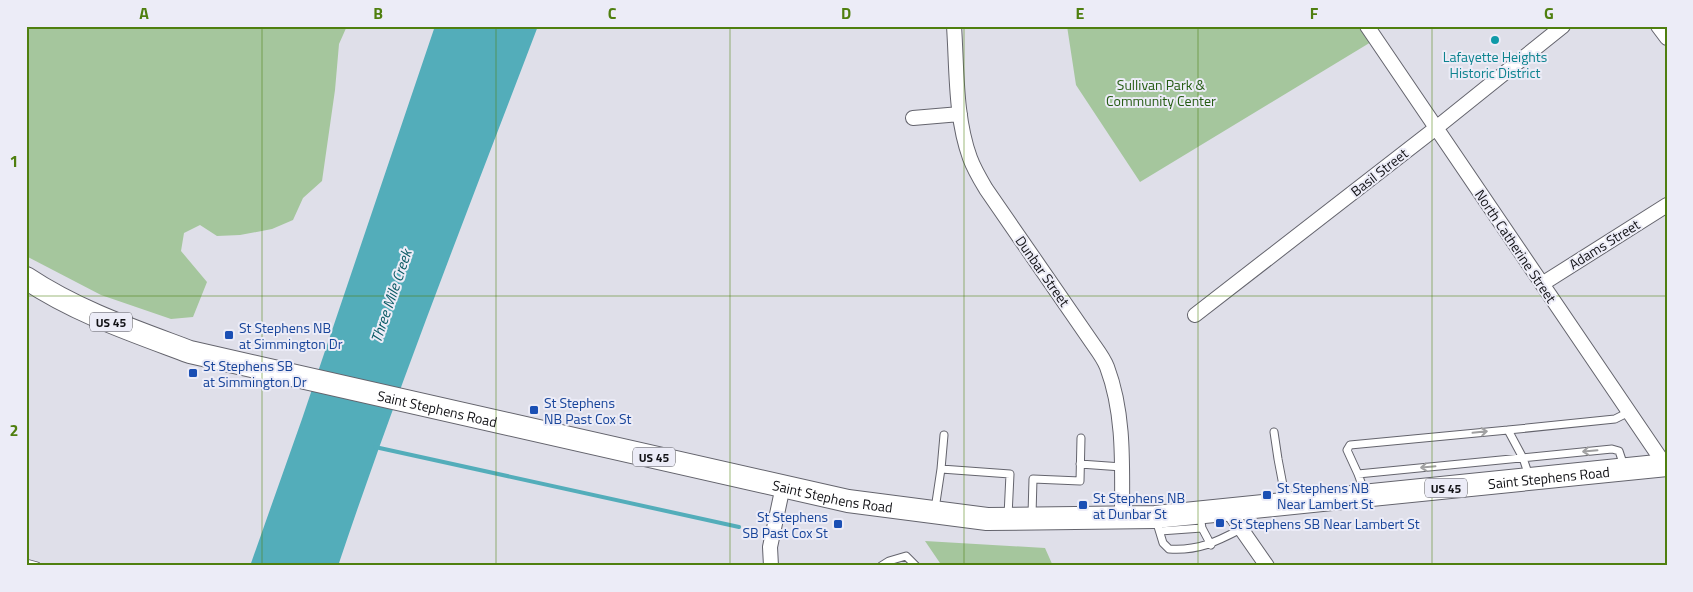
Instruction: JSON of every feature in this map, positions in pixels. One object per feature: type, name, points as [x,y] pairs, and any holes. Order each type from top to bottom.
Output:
[{"type":"main road","name":"Saint Stephens Road","points":[[26,278],[49,294],[102,319],[190,352],[848,501],[987,519],[1122,517],[1157,524],[1201,520],[1228,510],[1666,465]]},
{"type":"street","name":"Dunbar Street","points":[[954,26],[960,114],[970,157],[976,172],[1094,344],[1106,366],[1121,424],[1122,517]]},
{"type":"street","name":"North Catherine Street","points":[[1367,26],[1666,465]]},
{"type":"street","name":"Basil Street","points":[[1195,315],[1436,128],[1563,26]]},
{"type":"street","points":[[1658,26],[1667,38]]},
{"type":"street","points":[[913,118],[960,114]]},
{"type":"street","name":"Adams Street","points":[[1542,284],[1667,205]]},
{"type":"street","points":[[771,566],[770,547],[782,486]]},
{"type":"street","points":[[1228,510],[1267,566]]},
{"type":"lane","points":[[1366,496],[1347,450],[1350,445],[1615,419],[1629,412]]},
{"type":"lane","points":[[1508,430],[1523,458],[1530,479]]},
{"type":"lane","points":[[1274,432],[1286,504]]},
{"type":"lane","points":[[935,512],[944,435]]},
{"type":"lane","points":[[1032,518],[1033,479],[1080,481],[1081,438]]},
{"type":"lane","points":[[1358,474],[1612,449],[1620,451],[1624,469]]},
{"type":"lane","points":[[1080,464],[1122,467]]},
{"type":"lane","points":[[941,469],[1010,474],[1008,518]]},
{"type":"lane","points":[[1201,520],[1211,545]]},
{"type":"lane","points":[[1157,524],[1164,543],[1169,549],[1184,550],[1211,545],[1241,529]]},
{"type":"lane","points":[[881,566],[889,561],[906,556],[916,566]]},
{"type":"lane","points":[[26,563],[37,566]]},
{"type":"green space","points":[[26,26],[347,26],[339,44],[335,90],[322,181],[303,198],[293,220],[272,229],[240,235],[217,236],[200,225],[184,233],[181,251],[207,282],[193,317],[171,319],[101,295],[26,256]]},
{"type":"green space","name":"Sullivan Park & Community Center","points":[[1067,26],[1367,26],[1376,39],[1140,182],[1076,85]]},
{"type":"green space","points":[[925,541],[1045,548],[1053,566],[942,566]]},
{"type":"water","name":"Three Mile Creek","points":[[435,26],[538,26],[410,362],[338,566],[250,566],[302,419]]},
{"type":"waterway","points":[[375,447],[739,527]]},
{"type":"place","name":"Lafayette Heights Historic District","points":[[1495,40]]},
{"type":"place","name":"St Stephens NB at Simmington Dr","points":[[229,335]]},
{"type":"place","name":"St Stephens SB at Simmington Dr","points":[[193,373]]},
{"type":"place","name":"St Stephens NB Past Cox St","points":[[534,410]]},
{"type":"place","name":"St Stephens NB Near Lambert St","points":[[1267,495]]},
{"type":"place","name":"St Stephens NB at Dunbar St","points":[[1083,505]]},
{"type":"place","name":"St Stephens SB Near Lambert St","points":[[1220,523]]},
{"type":"place","name":"St Stephens SB Past Cox St","points":[[838,524]]}]
